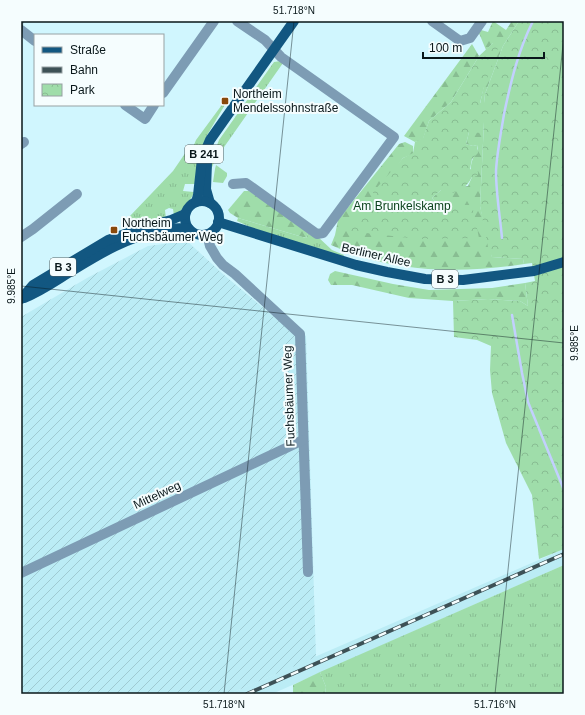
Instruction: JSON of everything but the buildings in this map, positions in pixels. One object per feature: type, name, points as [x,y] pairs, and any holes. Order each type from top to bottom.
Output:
[{"type":"main road","name":"B 241","points":[[196,202],[202,159],[205,150],[218,127],[294,21]]},
{"type":"main road","name":"B 241","points":[[210,203],[206,188],[206,168],[208,156],[212,145],[230,112]]},
{"type":"main road","points":[[206,201],[210,203],[218,211],[218,222],[212,232],[207,234],[197,234],[189,229],[185,222],[185,214],[189,206],[196,202],[206,201]]},
{"type":"main road","name":"B 3","points":[[21,299],[34,285],[108,240],[142,228],[172,220],[185,214]]},
{"type":"main road","name":"Berliner Allee","points":[[218,222],[356,265],[425,279],[463,280],[534,271],[564,262]]},
{"type":"main road","name":"B 3","points":[[21,299],[38,293],[75,269],[127,241],[153,232],[178,227],[189,229]]},
{"type":"street","points":[[164,92],[214,21]]},
{"type":"street","points":[[233,184],[246,183],[317,234],[323,233],[394,137],[281,57],[265,40],[237,21]]},
{"type":"street","points":[[432,21],[460,41],[470,38],[482,21]]},
{"type":"street","points":[[21,30],[34,40]]},
{"type":"street","points":[[126,106],[145,119],[153,106]]},
{"type":"street","points":[[21,236],[33,229],[77,194]]},
{"type":"street","name":"Fuchsbäumer Weg","points":[[207,234],[210,246],[223,265],[235,274],[300,334],[308,572]]},
{"type":"street","name":"Mittelweg","points":[[21,574],[303,440]]},
{"type":"shaded area","points":[[187,241],[224,275],[279,321],[306,336],[316,657],[229,694],[21,694],[21,317],[87,278],[148,246]]},
{"type":"shaded area","points":[[564,549],[564,565],[272,694],[229,694]]},
{"type":"green space","points":[[493,21],[506,30],[512,21],[519,21],[503,46],[485,94],[484,103],[480,104],[493,43],[486,50],[479,33],[481,30],[488,32]]},
{"type":"green space","name":"Am Brunkelskamp","points":[[519,21],[564,21],[564,549],[539,559],[532,495],[506,443],[492,393],[490,370],[491,346],[477,340],[454,337],[453,301],[488,299],[520,301],[528,306],[525,283],[535,281],[532,263],[524,264],[523,259],[492,257],[488,247],[480,206],[484,122],[482,122],[481,133],[469,132],[466,144],[473,146],[477,145],[478,153],[472,159],[470,169],[478,172],[478,176],[472,177],[465,187],[458,191],[446,195],[441,190],[432,198],[438,205],[472,205],[479,238],[418,239],[349,231],[374,195],[373,192],[403,158],[413,153],[415,142],[423,138],[429,121],[451,102],[479,56],[493,43],[498,48],[480,103],[484,103],[485,94],[503,46]]},
{"type":"green space","points":[[472,44],[479,56],[451,102],[429,121],[423,139],[415,142],[404,136]]},
{"type":"green space","points":[[281,61],[283,63],[215,160],[210,172],[212,158],[219,140],[274,62]]},
{"type":"green space","points":[[224,102],[226,103],[206,137],[196,184],[185,184],[183,191],[194,192],[183,209],[174,216],[173,209],[169,208],[165,210],[166,219],[131,224],[129,217],[173,171],[186,152],[191,152],[196,140]]},
{"type":"green space","points":[[484,122],[480,206],[492,257],[523,259],[524,264],[475,269],[426,269],[377,261],[331,245],[338,220],[399,144],[405,142],[413,146],[413,154],[403,158],[350,231],[472,205],[438,205],[432,198],[441,190],[468,186],[472,177],[472,163],[478,149],[477,145],[473,146],[466,144],[469,132]]},
{"type":"green space","points":[[216,165],[227,173],[223,183],[213,182]]},
{"type":"green space","points":[[244,191],[249,191],[309,232],[306,238],[238,218],[230,213],[228,210]]},
{"type":"green space","points":[[238,218],[306,238],[309,232],[317,236],[332,250],[344,255],[343,257],[259,231],[237,221]]},
{"type":"green space","points":[[335,271],[393,284],[429,290],[492,288],[525,283],[528,306],[520,301],[488,299],[453,301],[409,298],[352,285],[331,285],[328,280],[330,274]]},
{"type":"green space","points":[[564,565],[564,694],[325,694],[326,687],[320,672]]},
{"type":"green space","points":[[320,672],[326,687],[325,694],[293,694],[293,685]]},
{"type":"waterway","points":[[502,238],[496,180],[498,150],[512,78],[523,44],[533,21]]},
{"type":"waterway","points":[[512,315],[528,402],[564,490]]},
{"type":"railway","points":[[247,694],[564,554]]},
{"type":"place","name":"Northeim Mendelssohnstraße","points":[[225,101]]},
{"type":"place","name":"Northeim Fuchsbäumer Weg","points":[[114,230]]}]
